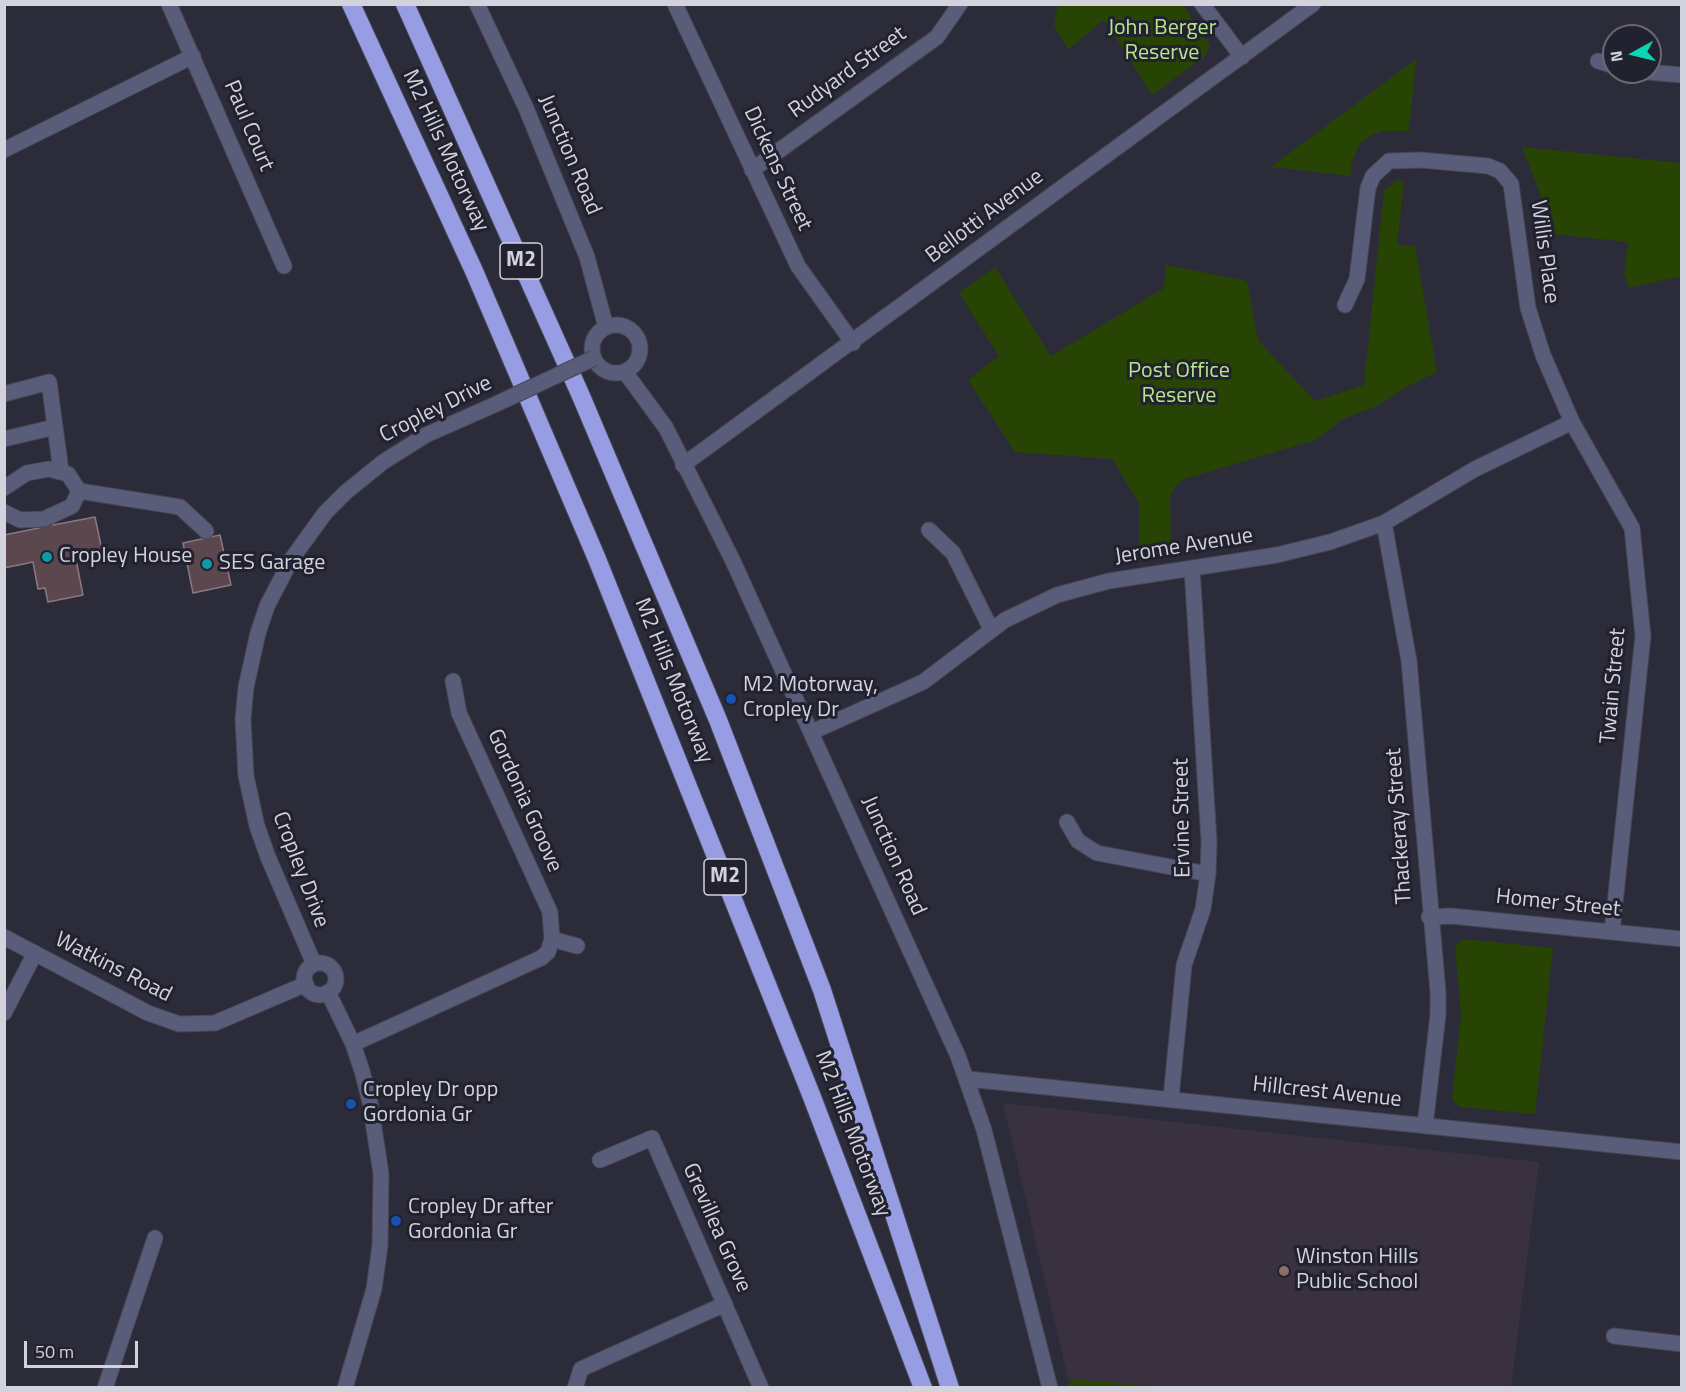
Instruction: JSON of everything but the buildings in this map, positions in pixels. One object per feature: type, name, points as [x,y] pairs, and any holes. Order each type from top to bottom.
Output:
[{"type":"highway","name":"M2 Hills Motorway","points":[[351,4],[474,271],[602,569],[812,1097],[922,1388]]},
{"type":"highway","name":"M2 Hills Motorway","points":[[405,4],[581,396],[722,731],[822,990],[950,1388]]},
{"type":"street","name":"Paul Court","points":[[169,4],[284,266]]},
{"type":"street","name":"Junction Road","points":[[477,4],[526,108],[587,257],[606,327]]},
{"type":"street","name":"Dickens Street","points":[[675,4],[798,266],[853,343]]},
{"type":"street","name":"Rudyard Street","points":[[753,170],[937,37],[960,4]]},
{"type":"street","points":[[1202,4],[1242,57]]},
{"type":"street","name":"Bellotti Avenue","points":[[683,465],[853,343],[1313,4]]},
{"type":"street","points":[[4,150],[193,56]]},
{"type":"street","points":[[1662,73],[1682,75]]},
{"type":"street","name":"Willis Place","points":[[1345,305],[1357,279],[1368,188],[1373,176],[1389,161],[1421,160],[1488,166],[1500,171],[1511,184],[1515,198],[1528,308],[1543,356],[1572,422]]},
{"type":"street","points":[[613,325],[628,328],[638,340],[640,355],[637,362],[625,372],[604,370],[594,358],[595,338],[606,327],[613,325]]},
{"type":"street","name":"Cropley Drive","points":[[314,964],[268,857],[257,826],[246,776],[243,719],[246,687],[258,633],[267,606],[291,560],[325,513],[346,492],[383,462],[416,441],[594,358]]},
{"type":"street","name":"Junction Road","points":[[625,372],[655,411],[753,602],[968,1079],[984,1130],[1050,1388]]},
{"type":"street","points":[[4,394],[49,382],[61,471]]},
{"type":"street","name":"Jerome Avenue","points":[[812,732],[933,676],[991,629],[1026,609],[1072,590],[1109,581],[1301,550],[1384,523],[1475,469],[1572,422]]},
{"type":"street","name":"Twain Street","points":[[1572,422],[1632,528],[1644,636],[1612,932]]},
{"type":"street","points":[[4,439],[54,427]]},
{"type":"street","points":[[4,488],[18,477],[33,471],[61,471],[72,478],[79,491]]},
{"type":"street","points":[[4,512],[20,520],[44,519],[72,506],[79,491]]},
{"type":"street","points":[[79,491],[180,507],[206,531]]},
{"type":"street","name":"Thackeray Street","points":[[1384,523],[1409,661],[1438,1015],[1425,1126]]},
{"type":"street","points":[[929,530],[953,553],[991,629]]},
{"type":"street","name":"Ervine Street","points":[[1171,1098],[1184,965],[1203,909],[1208,874],[1209,841],[1192,568]]},
{"type":"street","name":"Gordonia Groove","points":[[453,681],[459,713],[550,912],[552,939]]},
{"type":"street","points":[[1067,822],[1078,841],[1097,853],[1208,874]]},
{"type":"street","name":"Homer Street","points":[[1429,917],[1451,916],[1682,939]]},
{"type":"street","name":"Watkins Road","points":[[4,937],[148,1013],[179,1024],[198,1026],[215,1023],[306,984]]},
{"type":"street","points":[[353,1044],[542,958],[548,952],[552,939],[577,946]]},
{"type":"street","points":[[4,1013],[35,953]]},
{"type":"street","points":[[314,964],[324,964],[335,974],[335,984],[328,992],[313,993],[306,984],[306,970],[314,964]]},
{"type":"street","points":[[328,992],[353,1044],[370,1102],[376,1137],[382,1211],[374,1289],[345,1388]]},
{"type":"street","name":"Hillcrest Avenue","points":[[968,1079],[1682,1152]]},
{"type":"street","name":"Grevillea Grove","points":[[600,1160],[652,1138],[761,1388]]},
{"type":"street","points":[[105,1388],[155,1238]]},
{"type":"street","points":[[575,1388],[581,1369],[725,1304]]},
{"type":"street","points":[[1614,1336],[1682,1344]]},
{"type":"shaded area","name":"Winston Hills Public School","points":[[1003,1103],[1539,1162],[1511,1387],[1171,1388],[1068,1379]]},
{"type":"green space","name":"John Berger Reserve","points":[[1058,5],[1183,5],[1210,46],[1204,57],[1152,95],[1106,22],[1101,22],[1068,50],[1054,25]]},
{"type":"green space","points":[[1416,59],[1409,131],[1383,131],[1371,135],[1360,144],[1352,160],[1350,176],[1271,167]]},
{"type":"green space","points":[[1522,147],[1681,163],[1681,276],[1629,288],[1624,273],[1628,242],[1541,233],[1541,196]]},
{"type":"green space","name":"Post Office Reserve","points":[[1396,180],[1404,181],[1397,245],[1415,246],[1437,372],[1406,387],[1377,406],[1343,419],[1316,440],[1184,479],[1174,488],[1170,498],[1171,547],[1139,551],[1139,503],[1112,459],[1015,452],[968,380],[999,356],[959,293],[995,267],[1051,356],[1164,288],[1166,265],[1247,281],[1258,340],[1315,401],[1364,385],[1384,191]]},
{"type":"green space","points":[[1463,939],[1553,948],[1535,1114],[1459,1107],[1452,1098],[1461,1014],[1455,947]]},
{"type":"green space","points":[[1068,1379],[1171,1387],[1070,1387]]},
{"type":"place","name":"Cropley House","points":[[47,557]]},
{"type":"place","name":"SES Garage","points":[[207,564]]},
{"type":"place","name":"M2 Motorway, Cropley Dr","points":[[731,699]]},
{"type":"place","name":"Cropley Dr opp Gordonia Gr","points":[[351,1104]]},
{"type":"place","name":"Cropley Dr after Gordonia Gr","points":[[396,1221]]},
{"type":"place","name":"Winston Hills Public School","points":[[1284,1271]]}]
